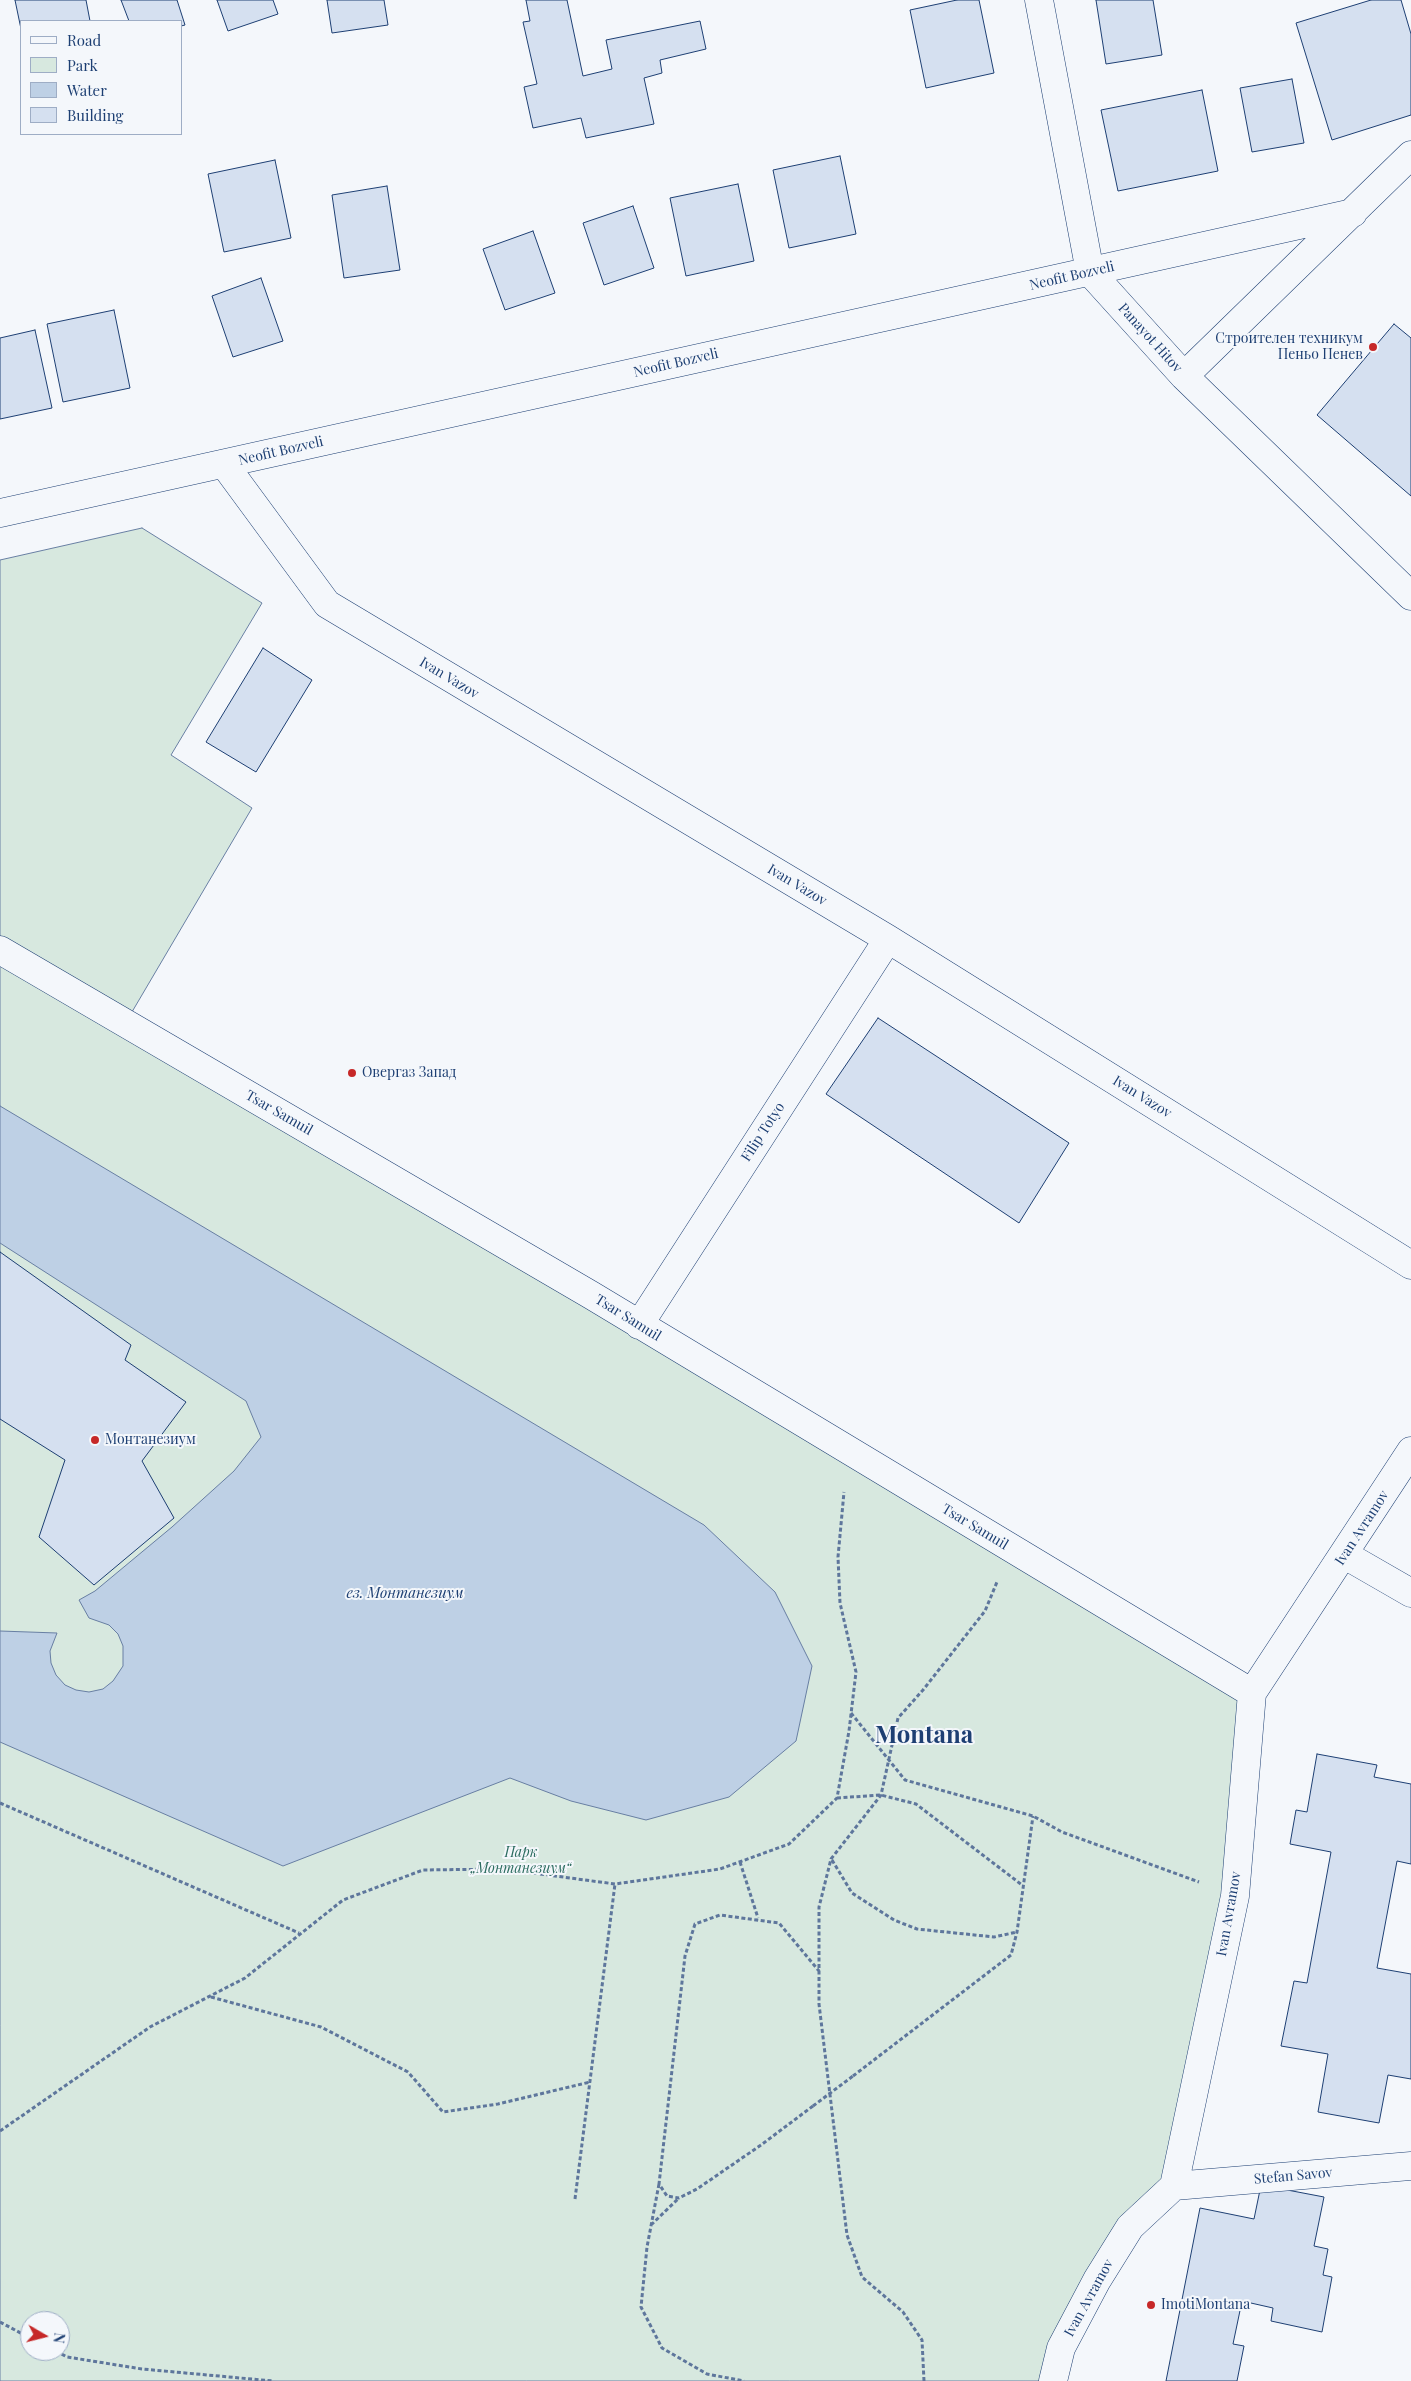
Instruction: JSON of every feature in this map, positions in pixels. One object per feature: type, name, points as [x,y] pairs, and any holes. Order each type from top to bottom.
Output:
[{"type":"street","points":[[1039,0],[1090,272]]},
{"type":"street","points":[[1184,376],[1411,155]]},
{"type":"street","name":"Neofit Bozveli","points":[[0,513],[1353,213]]},
{"type":"street","name":"Panayot Hitov","points":[[1090,272],[1184,376],[1411,596]]},
{"type":"street","name":"Ivan Vazov","points":[[224,464],[327,604],[888,939],[1411,1265]]},
{"type":"street","name":"Filip Totyo","points":[[639,1325],[888,939]]},
{"type":"street","name":"Tsar Samuil","points":[[0,950],[639,1325],[1252,1693]]},
{"type":"street","name":"Ivan Avramov","points":[[1053,2381],[1062,2348],[1097,2280],[1130,2227],[1174,2186],[1235,1896],[1252,1693],[1345,1555],[1411,1451]]},
{"type":"street","points":[[1345,1555],[1411,1593]]},
{"type":"street","name":"Stefan Savov","points":[[1174,2186],[1411,2166]]},
{"type":"path","points":[[0,2131],[150,2027],[246,1978],[299,1933],[343,1900],[423,1870],[503,1869],[615,1884],[720,1869],[789,1844],[837,1798],[851,1713],[856,1672],[840,1603],[838,1557],[849,1451]]},
{"type":"path","points":[[924,2381],[922,2340],[903,2312],[862,2276],[847,2235],[819,2004],[819,1907],[831,1859],[881,1794],[888,1761],[895,1740],[898,1718],[923,1690],[985,1610],[1011,1548]]},
{"type":"path","points":[[851,1713],[904,1780],[1032,1816],[1062,1832],[1235,1896]]},
{"type":"path","points":[[837,1798],[881,1794],[916,1804],[1023,1886]]},
{"type":"path","points":[[0,1803],[299,1933]]},
{"type":"path","points":[[651,2226],[679,2198],[697,2189],[753,2150],[1011,1956],[1017,1932],[1032,1816]]},
{"type":"path","points":[[831,1859],[852,1893],[894,1920],[917,1929],[994,1937],[1017,1932]]},
{"type":"path","points":[[740,1862],[758,1918]]},
{"type":"path","points":[[575,2200],[615,1884]]},
{"type":"path","points":[[744,2381],[707,2374],[662,2348],[640,2307],[659,2184],[685,1956],[695,1924],[720,1915],[758,1918],[779,1923],[819,1972]]},
{"type":"path","points":[[210,1997],[321,2027],[408,2072],[443,2112],[498,2104],[590,2082]]},
{"type":"path","points":[[659,2184],[667,2196],[679,2198]]},
{"type":"path","points":[[0,2322],[20,2333]]},
{"type":"path","points":[[70,2357],[142,2369],[273,2381]]},
{"type":"green space","points":[[142,528],[262,603],[171,755],[252,808],[129,1017],[0,937],[0,560]]},
{"type":"green space","name":"Парк „Монтанезиум“","points":[[0,959],[1252,1693],[1235,1896],[1174,2186],[1130,2227],[1053,2381],[0,2381]]},
{"type":"water","name":"ез. Монтанезиум","points":[[0,1106],[704,1525],[775,1592],[812,1666],[796,1741],[729,1797],[646,1820],[571,1801],[510,1778],[283,1866],[0,1742],[0,1631],[57,1633],[50,1651],[51,1663],[56,1675],[65,1685],[76,1690],[89,1692],[103,1689],[113,1681],[123,1666],[123,1646],[118,1634],[109,1625],[89,1618],[79,1600],[95,1591],[172,1527],[234,1471],[261,1437],[246,1401],[0,1243]]},
{"type":"building","points":[[15,0],[86,0],[90,20],[20,20],[20,24]]},
{"type":"building","points":[[121,0],[177,0],[185,25],[182,26],[182,20],[129,20]]},
{"type":"building","points":[[217,0],[273,0],[278,14],[228,31]]},
{"type":"building","points":[[327,0],[384,0],[388,25],[332,33]]},
{"type":"building","points":[[526,0],[567,0],[583,76],[612,69],[606,40],[700,21],[706,49],[660,60],[662,73],[644,78],[654,124],[586,138],[581,118],[533,128],[524,87],[537,84],[523,22],[530,21]]},
{"type":"building","points":[[957,0],[979,0],[994,73],[926,88],[910,10]]},
{"type":"building","points":[[1096,0],[1153,0],[1162,55],[1106,64]]},
{"type":"building","points":[[1371,0],[1401,0],[1411,34],[1411,115],[1332,140],[1296,23]]},
{"type":"building","points":[[1292,79],[1304,143],[1252,152],[1240,88]]},
{"type":"building","points":[[1202,90],[1218,171],[1118,191],[1101,110]]},
{"type":"building","points":[[840,156],[856,234],[789,248],[773,170]]},
{"type":"building","points":[[275,160],[291,238],[224,252],[208,174]]},
{"type":"building","points":[[738,184],[754,261],[686,276],[670,198]]},
{"type":"building","points":[[387,186],[400,270],[344,278],[332,195]]},
{"type":"building","points":[[633,206],[654,268],[604,285],[583,223]]},
{"type":"building","points":[[533,231],[555,293],[505,310],[483,249]]},
{"type":"building","points":[[261,278],[283,341],[233,357],[212,296]]},
{"type":"building","points":[[114,310],[130,388],[63,402],[47,324]]},
{"type":"building","points":[[1394,324],[1411,338],[1411,496],[1317,415]]},
{"type":"building","points":[[35,330],[52,408],[0,419],[0,338]]},
{"type":"building","points":[[263,648],[312,680],[256,772],[206,742]]},
{"type":"building","points":[[878,1018],[1069,1143],[1019,1223],[826,1094]]},
{"type":"building","name":"Монтанезиум","points":[[0,1252],[131,1345],[125,1360],[186,1402],[142,1461],[174,1518],[94,1585],[39,1537],[65,1460],[0,1419]]},
{"type":"building","points":[[1317,1754],[1377,1765],[1374,1777],[1411,1784],[1411,1864],[1397,1861],[1377,1968],[1411,1974],[1411,2079],[1388,2075],[1379,2123],[1318,2112],[1328,2054],[1281,2046],[1294,1981],[1307,1983],[1331,1852],[1290,1844],[1296,1810],[1307,1812]]},
{"type":"building","points":[[1261,2185],[1324,2197],[1314,2246],[1328,2249],[1323,2275],[1332,2277],[1322,2332],[1271,2321],[1273,2308],[1242,2301],[1233,2344],[1244,2346],[1237,2381],[1166,2381],[1200,2208],[1254,2219]]},
{"type":"place","name":"Строителен техникум Пеньо Пенев","points":[[1373,347]]},
{"type":"place","name":"Овергаз Запад","points":[[352,1073]]},
{"type":"place","name":"Монтанезиум","points":[[95,1440]]},
{"type":"place","name":"ImotiMontana","points":[[1151,2305]]},
{"type":"district","name":"Montana","points":[[924,1736]]}]
